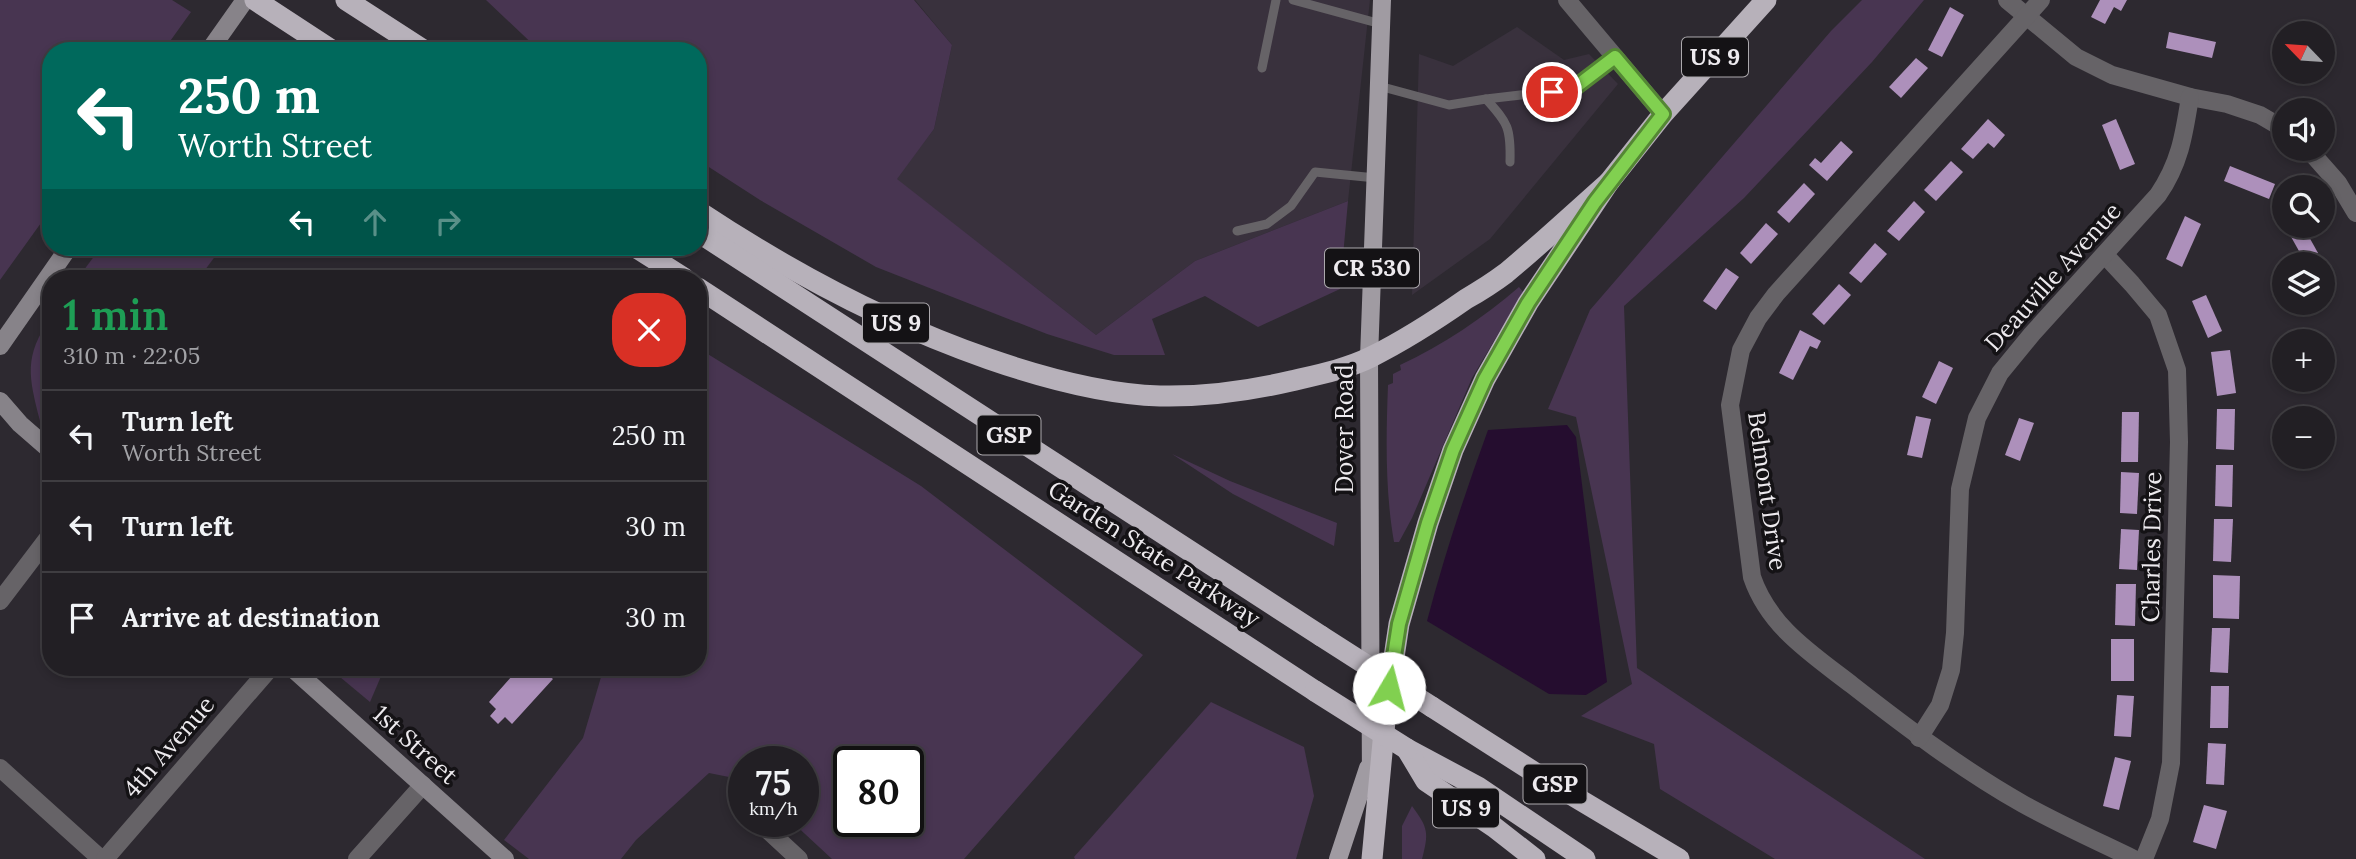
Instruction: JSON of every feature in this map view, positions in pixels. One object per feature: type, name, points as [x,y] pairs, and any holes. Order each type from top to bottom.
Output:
[{"type":"highway","points":[[255,0],[319,42]]},
{"type":"highway","points":[[346,0],[411,42]]},
{"type":"highway","name":"US 9","points":[[1372,859],[1386,710],[1399,624],[1453,450],[1485,379],[1528,303],[1609,182],[1663,114],[1766,0]]},
{"type":"highway","name":"US 9","points":[[707,217],[799,274],[883,317],[975,354],[1068,382],[1159,396],[1227,393],[1269,387],[1369,358],[1426,327],[1504,274],[1609,182]]},
{"type":"highway","name":"Garden State Parkway","points":[[707,238],[1432,707],[1540,776],[1679,859]]},
{"type":"highway","points":[[649,256],[671,270]]},
{"type":"highway","name":"Garden State Parkway","points":[[707,294],[1315,691],[1407,749],[1478,788],[1585,859]]},
{"type":"highway","name":"US 9","points":[[1407,749],[1426,781],[1494,827],[1535,859]]},
{"type":"main road","name":"Dover Road","points":[[1372,859],[1369,358],[1382,0]]},
{"type":"main road","points":[[1339,859],[1371,761]]},
{"type":"street","points":[[215,42],[245,0]]},
{"type":"street","points":[[1567,0],[1663,114]]},
{"type":"street","points":[[2007,0],[2076,57],[2112,75],[2190,97],[2227,104],[2272,123]]},
{"type":"street","name":"Belmont Drive","points":[[2041,0],[1776,294],[1758,318],[1741,350],[1730,405],[1752,577],[1769,613],[1790,636],[1919,738],[2023,804],[2134,859]]},
{"type":"street","name":"Deauville Avenue","points":[[1919,738],[1940,705],[1951,670],[1955,633],[1960,489],[1977,418],[2000,373],[2158,195],[2171,176],[2183,142],[2190,97]]},
{"type":"street","points":[[2319,161],[2338,183],[2356,214]]},
{"type":"street","name":"Charles Drive","points":[[2105,255],[2158,316],[2177,370],[2179,455],[2171,763],[2160,819],[2144,859]]},
{"type":"street","points":[[0,346],[42,286]]},
{"type":"street","points":[[0,401],[42,443]]},
{"type":"street","points":[[0,601],[42,546]]},
{"type":"street","name":"4th Avenue","points":[[103,859],[263,676]]},
{"type":"street","name":"1st Street","points":[[301,676],[505,859]]},
{"type":"street","points":[[0,768],[103,859]]},
{"type":"street","points":[[357,859],[423,785]]},
{"type":"street","points":[[775,837],[799,859]]},
{"type":"lane","points":[[1262,68],[1276,0]]},
{"type":"lane","points":[[1293,0],[1381,24]]},
{"type":"lane","points":[[1379,86],[1450,105],[1573,89],[1615,57]]},
{"type":"lane","points":[[1486,99],[1505,120],[1510,138],[1510,162]]},
{"type":"lane","points":[[1237,231],[1267,224],[1291,206],[1315,172],[1376,178]]},
{"type":"shaded area","points":[[0,0],[172,0],[191,12],[169,42],[42,42],[42,222],[0,280]]},
{"type":"shaded area","points":[[486,0],[914,0],[952,45],[934,129],[897,179],[1096,335],[1195,261],[1348,201],[1340,289],[1258,327],[1205,296],[1152,319],[1165,355],[1114,355],[1047,334],[876,267],[760,200],[707,166],[707,42],[530,42]]},
{"type":"shaded area","points":[[915,0],[1370,0],[1348,201],[1195,261],[1096,335],[896,179],[934,129],[952,45]]},
{"type":"shaded area","points":[[1862,0],[1924,0],[1872,62],[1744,198],[1624,306],[1637,668],[1925,859],[1775,859],[1660,789],[1654,744],[1581,716],[1632,684],[1576,417],[1548,409],[1590,310],[1831,31]]},
{"type":"shaded area","points":[[1517,27],[1564,60],[1589,54],[1618,84],[1490,239],[1412,295],[1419,54],[1453,66]]},
{"type":"shaded area","points":[[94,256],[215,256],[205,270],[84,270]]},
{"type":"shaded area","points":[[1519,287],[1523,292],[1472,378],[1412,518],[1399,542],[1394,542],[1389,503],[1387,444],[1388,385],[1393,383],[1393,374],[1401,370],[1400,365],[1462,330]]},
{"type":"shaded area","points":[[42,331],[42,422],[31,379],[32,356]]},
{"type":"shaded area","points":[[707,354],[921,486],[1143,655],[964,859],[832,859],[808,837],[819,837],[819,746],[728,746],[728,777],[709,773],[636,840],[621,859],[529,859],[504,840],[583,738],[601,676],[707,676]]},
{"type":"shaded area","points":[[1567,425],[1576,437],[1607,682],[1586,695],[1549,694],[1427,621],[1455,525],[1488,430]]},
{"type":"shaded area","points":[[1172,454],[1230,481],[1337,523],[1334,546],[1233,494]]},
{"type":"shaded area","points":[[339,676],[381,676],[370,702]]},
{"type":"shaded area","points":[[1211,702],[1304,747],[1314,796],[1296,859],[1075,859],[1074,857]]},
{"type":"shaded area","points":[[1412,806],[1426,831],[1424,850],[1422,859],[1402,859],[1402,826]]},
{"type":"building","points":[[2100,0],[2127,0],[2121,11],[2114,7],[2105,24],[2091,17]]},
{"type":"building","points":[[1950,7],[1964,15],[1942,57],[1928,50]]},
{"type":"building","points":[[2169,32],[2216,42],[2212,58],[2166,48]]},
{"type":"building","points":[[1916,58],[1928,68],[1901,98],[1889,87]]},
{"type":"building","points":[[1988,119],[2005,135],[1994,148],[1988,143],[1973,159],[1961,149]]},
{"type":"building","points":[[2116,119],[2135,164],[2120,170],[2102,125]]},
{"type":"building","points":[[1841,141],[1853,152],[1827,181],[1809,165],[1815,158],[1821,163]]},
{"type":"building","points":[[1951,161],[1963,172],[1936,201],[1924,190]]},
{"type":"building","points":[[2230,166],[2272,183],[2272,192],[2269,199],[2224,181]]},
{"type":"building","points":[[1804,183],[1815,194],[1789,223],[1777,212]]},
{"type":"building","points":[[1914,201],[1925,212],[1899,241],[1887,231]]},
{"type":"building","points":[[2185,216],[2201,224],[2182,267],[2166,259]]},
{"type":"building","points":[[1766,223],[1778,234],[1751,264],[1740,253]]},
{"type":"building","points":[[2292,238],[2310,238],[2317,252],[2300,252]]},
{"type":"building","points":[[1875,243],[1887,254],[1861,283],[1849,273]]},
{"type":"building","points":[[1726,268],[1739,277],[1716,310],[1703,301]]},
{"type":"building","points":[[1839,284],[1851,295],[1824,325],[1812,314]]},
{"type":"building","points":[[2206,295],[2222,331],[2208,338],[2192,301]]},
{"type":"building","points":[[1800,330],[1821,341],[1817,349],[1810,346],[1793,380],[1779,373]]},
{"type":"building","points":[[2230,350],[2236,393],[2217,396],[2211,352]]},
{"type":"building","points":[[1939,361],[1953,368],[1936,404],[1922,397]]},
{"type":"building","points":[[2217,409],[2235,409],[2234,450],[2216,449]]},
{"type":"building","points":[[2122,412],[2139,412],[2138,462],[2121,462]]},
{"type":"building","points":[[1916,416],[1931,419],[1922,458],[1907,455]]},
{"type":"building","points":[[2019,418],[2034,423],[2020,461],[2005,455]]},
{"type":"building","points":[[2216,465],[2233,465],[2232,507],[2215,506]]},
{"type":"building","points":[[2121,472],[2139,473],[2137,514],[2120,513]]},
{"type":"building","points":[[2214,519],[2233,519],[2231,562],[2213,561]]},
{"type":"building","points":[[2121,529],[2139,530],[2137,570],[2119,569]]},
{"type":"building","points":[[2213,575],[2240,576],[2239,619],[2213,618]]},
{"type":"building","points":[[2116,584],[2136,584],[2135,626],[2115,625]]},
{"type":"building","points":[[2212,628],[2230,628],[2228,673],[2210,672]]},
{"type":"building","points":[[2111,639],[2134,639],[2134,681],[2111,681]]},
{"type":"building","points":[[512,676],[550,676],[553,679],[512,724],[505,717],[498,724],[490,716],[496,709],[489,702]]},
{"type":"building","points":[[2211,686],[2229,686],[2228,728],[2210,728]]},
{"type":"building","points":[[2117,695],[2134,696],[2131,737],[2114,736]]},
{"type":"building","points":[[2208,743],[2226,744],[2224,785],[2206,784]]},
{"type":"building","points":[[2115,757],[2131,761],[2119,810],[2103,806]]},
{"type":"building","points":[[2204,805],[2227,811],[2216,849],[2193,842]]},
{"type":"route","points":[[1389,688],[1399,624],[1428,523],[1453,450],[1485,379],[1528,303],[1595,202],[1663,114],[1615,57],[1573,89],[1552,92]]}]
